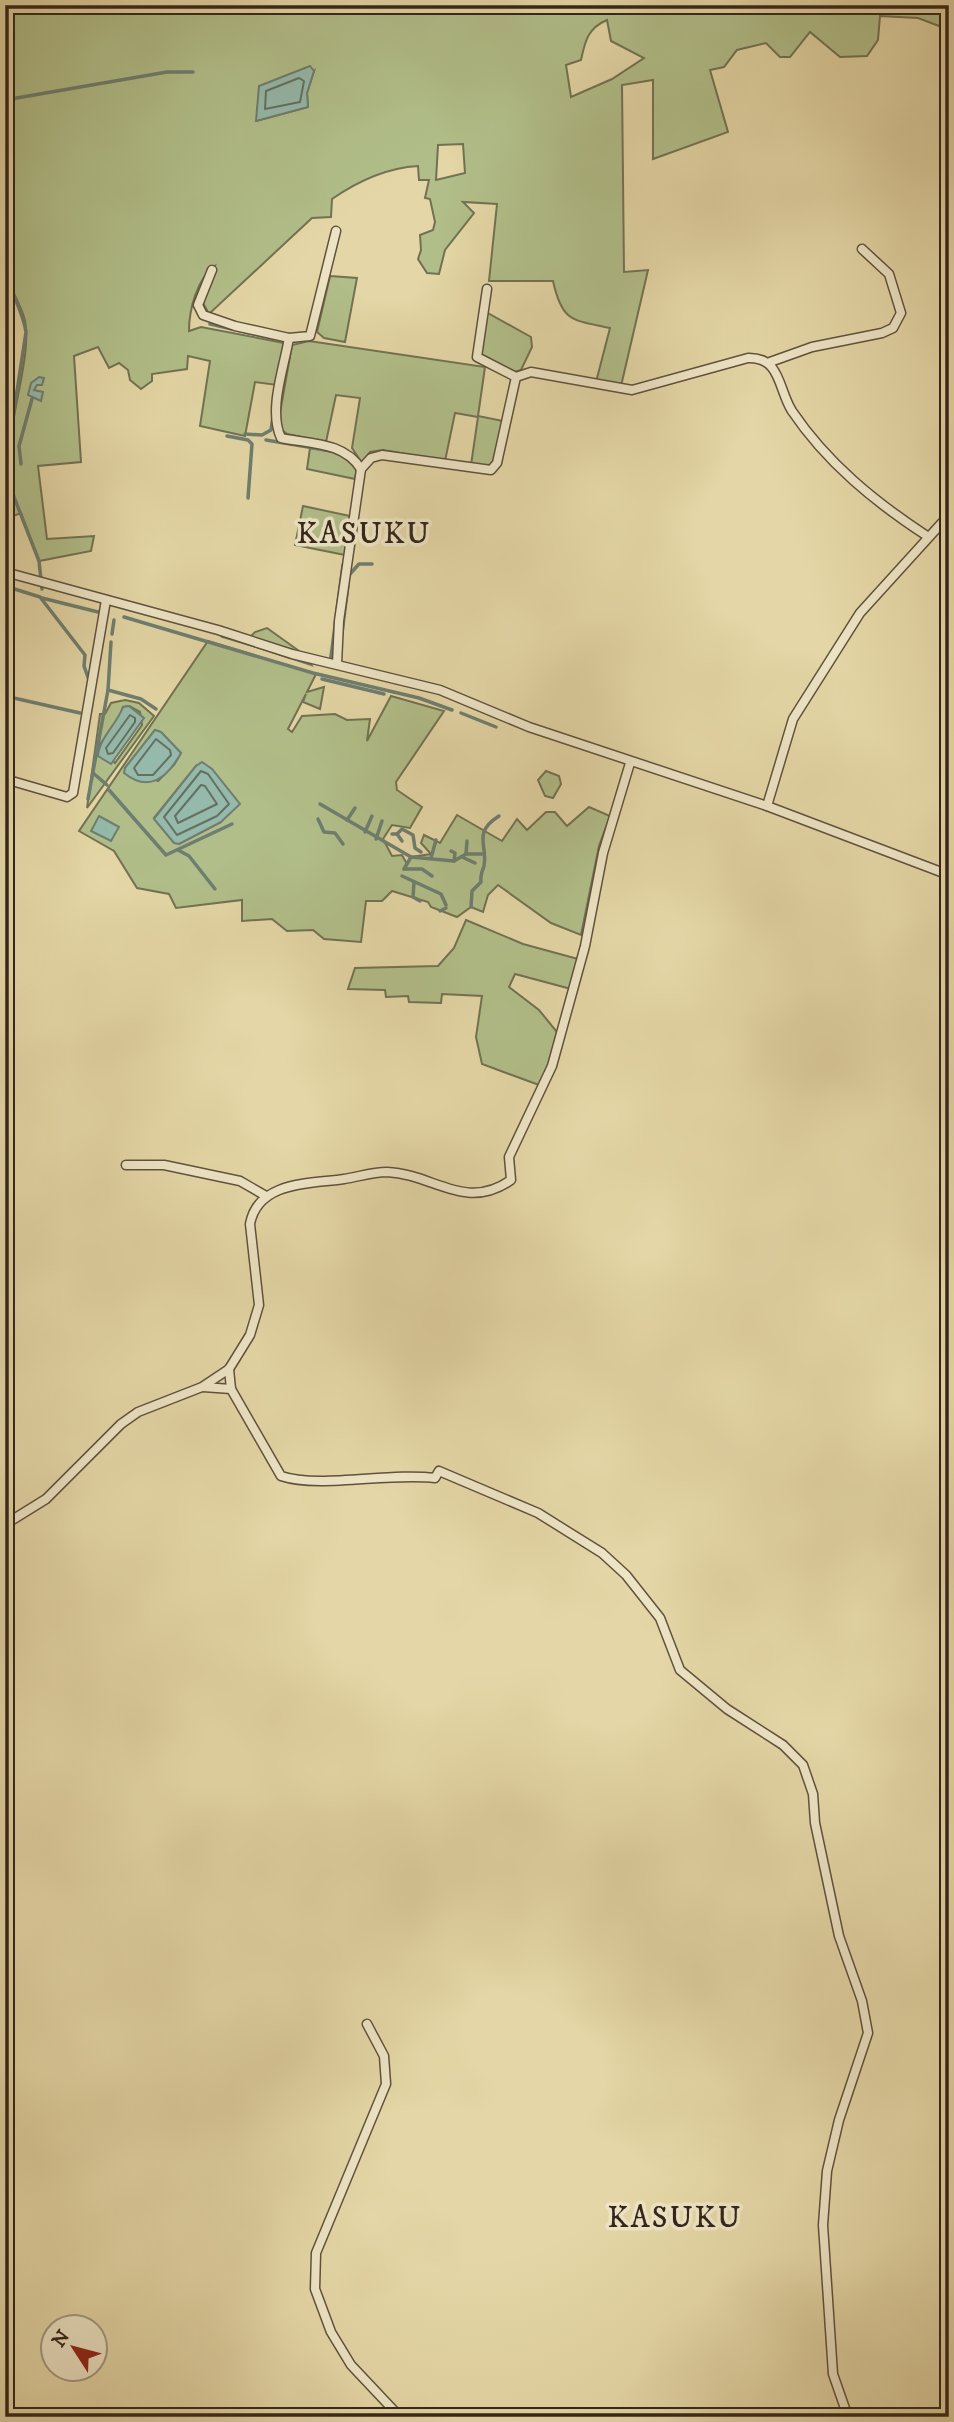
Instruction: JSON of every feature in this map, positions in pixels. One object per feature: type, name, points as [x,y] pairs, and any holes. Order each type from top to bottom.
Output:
[{"type":"street","points":[[212,271],[198,305],[203,315],[235,326],[289,338],[310,336],[336,231]]},
{"type":"street","points":[[487,289],[477,356],[516,377],[531,372],[632,390],[748,358],[760,358],[770,362],[813,347],[882,333],[893,328],[901,313],[889,274],[862,250]]},
{"type":"street","points":[[289,338],[276,415],[281,439],[342,449],[353,456],[361,469]]},
{"type":"street","points":[[770,362],[790,407],[827,455],[867,494],[927,536]]},
{"type":"street","points":[[337,664],[339,621],[361,469],[371,458],[382,455],[491,470],[497,463],[516,377]]},
{"type":"street","points":[[767,806],[793,719],[860,613],[949,514]]},
{"type":"street","points":[[5,572],[292,654],[440,690],[630,763],[767,806],[949,875]]},
{"type":"street","points":[[5,779],[67,797],[73,793],[106,600]]},
{"type":"street","points":[[5,1519],[9,1522],[46,1499],[121,1424],[138,1412],[202,1387],[229,1369],[250,1335],[260,1305],[250,1224],[252,1212],[266,1196],[301,1183],[384,1172],[469,1195],[497,1189],[511,1180],[509,1157],[552,1066],[585,946],[603,853],[630,763]]},
{"type":"street","points":[[126,1165],[164,1166],[240,1181],[266,1196]]},
{"type":"street","points":[[229,1369],[231,1389],[281,1476],[299,1480],[400,1475],[435,1478],[439,1471],[538,1513],[602,1553],[626,1575],[660,1618],[680,1670],[727,1709],[783,1745],[803,1765],[813,1794],[815,1823],[839,1936],[862,2001],[869,2033],[839,2120],[827,2171],[823,2225],[833,2374],[848,2417]]},
{"type":"street","points":[[202,1387],[231,1389]]},
{"type":"street","points":[[367,2024],[384,2056],[386,2084],[316,2253],[315,2289],[331,2332],[351,2365],[400,2417]]},
{"type":"green space","points":[[5,5],[949,5],[949,11],[939,26],[918,18],[880,16],[878,40],[867,56],[840,57],[810,32],[790,57],[780,57],[766,43],[737,50],[724,67],[710,70],[728,132],[653,159],[653,80],[622,85],[624,272],[648,270],[621,386],[596,382],[610,328],[571,317],[560,305],[553,281],[489,281],[497,204],[463,202],[474,213],[445,250],[439,274],[427,273],[418,259],[421,250],[420,235],[433,230],[435,222],[430,199],[425,198],[429,180],[419,180],[418,166],[373,176],[332,199],[331,217],[312,218],[209,314],[203,303],[215,266],[203,278],[195,295],[189,331],[201,327],[284,343],[277,385],[255,382],[245,436],[200,426],[210,361],[188,356],[187,369],[152,374],[152,381],[141,389],[130,380],[128,370],[119,363],[109,368],[98,347],[74,356],[81,462],[38,466],[47,539],[94,536],[91,551],[39,561],[21,513],[5,519],[5,425],[13,423],[23,369],[26,328],[5,270]],"holes":[[[607,20],[611,41],[644,58],[612,79],[571,97],[566,65],[581,60],[588,36],[595,27]],[[314,71],[307,93],[308,107],[256,121]],[[463,144],[465,173],[436,180],[438,145]]]},
{"type":"green space","points":[[330,276],[357,278],[345,342],[324,338],[317,332]]},
{"type":"green space","points":[[486,312],[531,337],[532,347],[521,370],[514,372],[480,355]]},
{"type":"green space","points":[[309,341],[485,367],[478,416],[503,421],[496,460],[487,468],[471,465],[478,417],[455,413],[445,461],[383,450],[370,452],[362,463],[352,448],[360,398],[336,395],[326,442],[287,434],[281,429],[280,413],[292,345]]},
{"type":"green space","points":[[310,448],[344,454],[357,469],[355,479],[307,469]]},
{"type":"green space","points":[[303,506],[350,516],[345,555],[295,545]]},
{"type":"green space","points":[[267,628],[299,651],[311,665],[244,643],[255,632]]},
{"type":"green space","points":[[208,641],[316,674],[307,692],[324,687],[320,709],[303,702],[306,694],[288,729],[292,732],[302,716],[335,714],[347,720],[370,719],[367,741],[391,696],[444,711],[396,782],[397,790],[422,807],[410,828],[392,825],[383,839],[392,856],[402,855],[407,864],[411,857],[431,854],[421,843],[424,835],[440,843],[457,815],[502,841],[517,819],[527,830],[546,812],[555,812],[567,826],[589,807],[610,816],[599,846],[581,935],[551,923],[498,885],[488,895],[483,912],[471,907],[457,917],[431,907],[428,902],[392,891],[382,901],[366,901],[361,942],[324,939],[313,930],[287,931],[272,919],[242,921],[242,900],[176,908],[169,894],[137,888],[114,851],[79,831]],"holes":[[[155,730],[161,732],[181,753],[174,765],[158,781],[125,768]],[[196,766],[221,822],[179,844],[154,818]]]},
{"type":"green space","points":[[125,700],[139,703],[154,716],[87,808],[100,714],[105,714],[111,703]],"holes":[[[129,706],[140,712],[142,725],[115,763],[99,746],[119,718],[123,707]]]},
{"type":"green space","points":[[546,771],[559,776],[561,784],[553,798],[545,796],[538,780]]},
{"type":"green space","points":[[466,920],[523,944],[578,959],[571,989],[515,974],[509,987],[539,1010],[557,1032],[549,1065],[539,1085],[482,1064],[476,1037],[482,996],[442,994],[441,1003],[409,1002],[408,996],[386,997],[385,990],[348,989],[355,968],[438,966],[454,948]]},
{"type":"water","points":[[310,66],[314,71],[307,93],[308,107],[256,121],[259,86]]},
{"type":"water","points":[[39,377],[44,378],[42,385],[37,385],[34,390],[43,392],[41,401],[28,395],[31,383]]},
{"type":"water","points":[[129,706],[144,718],[111,764],[98,756],[99,749],[123,707]]},
{"type":"water","points":[[155,730],[161,732],[181,753],[163,776],[157,780],[141,782],[124,773],[125,768]]},
{"type":"water","points":[[202,762],[212,769],[240,804],[221,822],[179,844],[174,843],[154,819]]},
{"type":"water","points":[[99,816],[119,827],[111,841],[91,831]]},
{"type":"waterway","points":[[5,100],[167,72],[193,72]]},
{"type":"waterway","points":[[5,270],[26,332],[5,470]]},
{"type":"waterway","points":[[210,324],[280,340]]},
{"type":"waterway","points":[[21,464],[19,446],[32,399]]},
{"type":"waterway","points":[[245,434],[262,435],[271,430],[273,417]]},
{"type":"waterway","points":[[227,436],[248,440],[252,444],[248,498]]},
{"type":"waterway","points":[[266,440],[332,451]]},
{"type":"waterway","points":[[5,474],[39,561],[42,589]]},
{"type":"waterway","points":[[350,574],[359,564],[372,564]]},
{"type":"waterway","points":[[330,664],[343,565]]},
{"type":"waterway","points":[[342,633],[348,585]]},
{"type":"waterway","points":[[5,586],[40,597],[85,655],[84,666],[90,683]]},
{"type":"waterway","points":[[42,598],[102,613]]},
{"type":"waterway","points":[[124,617],[313,673],[419,698],[452,710]]},
{"type":"waterway","points":[[112,634],[114,620]]},
{"type":"waterway","points":[[222,636],[313,663]]},
{"type":"waterway","points":[[88,799],[108,690],[111,642]]},
{"type":"waterway","points":[[322,679],[384,694]]},
{"type":"waterway","points":[[108,690],[141,699],[156,709]]},
{"type":"waterway","points":[[5,696],[80,713]]},
{"type":"waterway","points":[[461,713],[496,727]]},
{"type":"waterway","points":[[93,773],[107,785]]},
{"type":"waterway","points":[[109,790],[166,855],[232,824]]},
{"type":"waterway","points":[[320,804],[411,857],[454,861],[466,854],[482,854]]},
{"type":"waterway","points":[[347,820],[355,808]]},
{"type":"waterway","points":[[365,832],[372,816]]},
{"type":"waterway","points":[[471,907],[472,891],[481,882],[484,866],[483,834],[499,816]]},
{"type":"waterway","points":[[318,819],[324,832],[335,833],[343,844]]},
{"type":"waterway","points":[[376,839],[382,821]]},
{"type":"waterway","points":[[397,834],[402,829],[413,835],[415,848],[421,852]]},
{"type":"waterway","points":[[392,834],[397,834],[402,841]]},
{"type":"waterway","points":[[431,858],[436,840]]},
{"type":"waterway","points":[[466,854],[467,841]]},
{"type":"waterway","points":[[178,850],[189,856],[215,889]]},
{"type":"waterway","points":[[451,851],[455,853],[454,861]]},
{"type":"waterway","points":[[404,869],[411,857]]},
{"type":"waterway","points":[[462,857],[475,863]]},
{"type":"waterway","points":[[404,869],[422,869],[432,876]]},
{"type":"waterway","points":[[402,876],[441,894],[446,905]]},
{"type":"waterway","points":[[414,882],[413,897],[420,901]]},
{"type":"waterway","points":[[440,911],[446,908]]},
{"type":"district","name":"KASUKU","points":[[364,533]]},
{"type":"district","name":"KASUKU","points":[[675,2217]]}]
